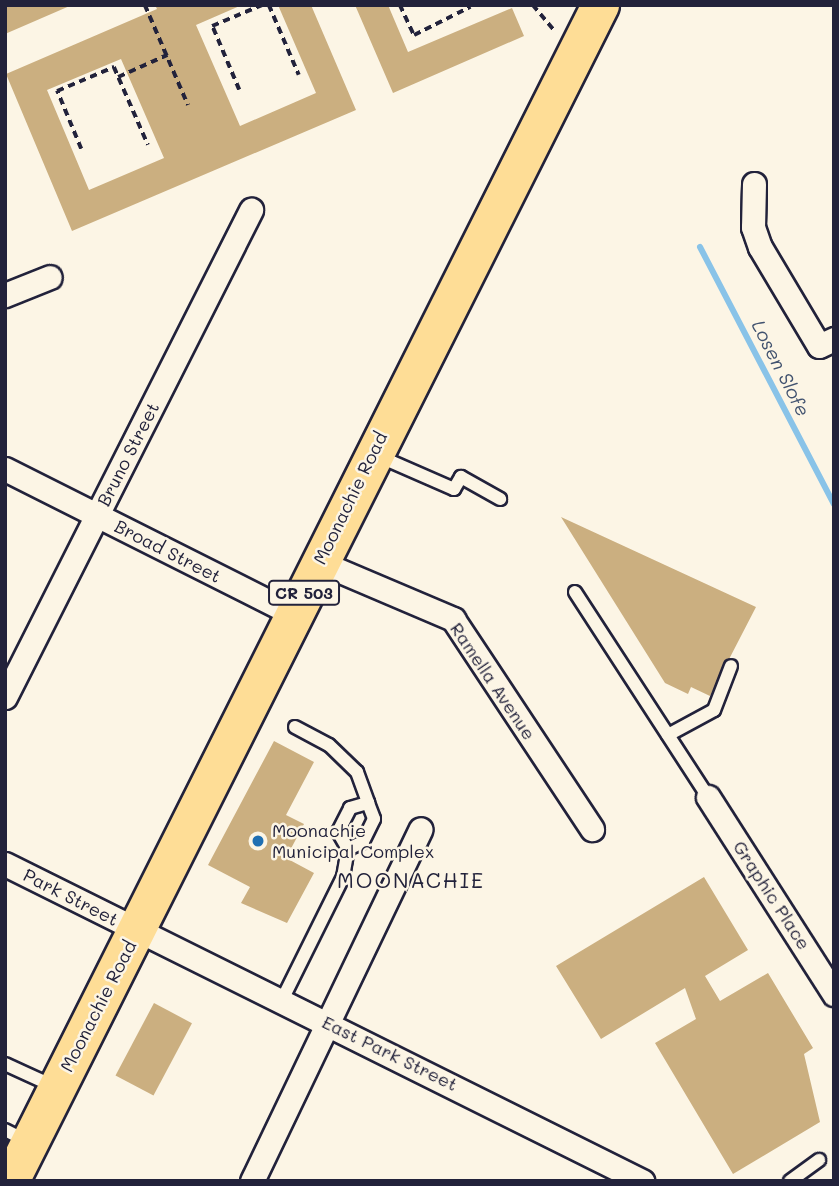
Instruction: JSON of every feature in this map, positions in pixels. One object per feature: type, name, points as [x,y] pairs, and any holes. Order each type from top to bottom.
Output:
[{"type":"main road","name":"Moonachie Road","points":[[10,1181],[17,1136],[56,1088],[372,454],[600,5]]},
{"type":"street","points":[[754,184],[751,205],[760,247],[826,343]]},
{"type":"street","name":"Bruno Street","points":[[5,697],[251,210]]},
{"type":"street","points":[[5,295],[50,277]]},
{"type":"street","name":"Broad Street","points":[[5,469],[293,614]]},
{"type":"street","name":"Ramella Avenue","points":[[319,562],[453,619],[592,829]]},
{"type":"street","name":"Graphic Place","points":[[708,797],[834,994]]},
{"type":"street","points":[[251,1181],[421,829]]},
{"type":"street","name":"Park Street","points":[[5,864],[137,929]]},
{"type":"street","name":"East Park Street","points":[[137,929],[642,1181]]},
{"type":"lane","points":[[372,454],[454,489],[461,477],[500,499]]},
{"type":"lane","points":[[575,592],[708,797]]},
{"type":"lane","points":[[668,735],[714,710],[732,666]]},
{"type":"lane","points":[[295,727],[329,745],[357,772],[374,819],[363,842],[348,849]]},
{"type":"lane","points":[[282,1000],[343,877],[348,849],[338,832],[350,808],[368,803]]},
{"type":"lane","points":[[5,1064],[56,1088]]},
{"type":"lane","points":[[790,1181],[819,1160]]},
{"type":"path","points":[[145,5],[188,105]]},
{"type":"path","points":[[239,90],[212,26],[262,5]]},
{"type":"path","points":[[269,5],[299,75]]},
{"type":"path","points":[[400,5],[414,35],[469,6],[476,5]]},
{"type":"path","points":[[533,5],[576,49]]},
{"type":"path","points":[[118,77],[167,55]]},
{"type":"path","points":[[81,149],[57,91],[114,67],[148,145]]},
{"type":"building","points":[[5,5],[72,5],[5,34]]},
{"type":"building","points":[[155,5],[242,5],[196,25],[240,126],[316,93],[278,5],[311,5],[356,110],[72,231],[6,74],[157,9]],"holes":[[[121,59],[164,158],[89,190],[47,90]]]},
{"type":"building","points":[[355,5],[388,5],[408,52],[512,8],[524,36],[393,93]]},
{"type":"building","points":[[561,517],[756,607],[710,696],[691,687],[688,694],[665,683]]},
{"type":"building","name":"Moonachie Municipal Complex","points":[[274,741],[314,762],[286,815],[304,824],[286,858],[314,873],[287,923],[241,903],[250,887],[208,865]]},
{"type":"building","points":[[704,877],[748,950],[705,976],[720,1001],[768,973],[813,1048],[804,1054],[820,1122],[733,1174],[655,1043],[696,1019],[685,988],[601,1039],[556,966]]},
{"type":"building","points":[[154,1003],[192,1023],[153,1096],[116,1075]]},
{"type":"waterway","name":"Losen Slofe","points":[[700,247],[834,504]]},
{"type":"place","name":"Moonachie Municipal Complex","points":[[258,841]]},
{"type":"district","name":"MOONACHIE","points":[[411,880]]}]
